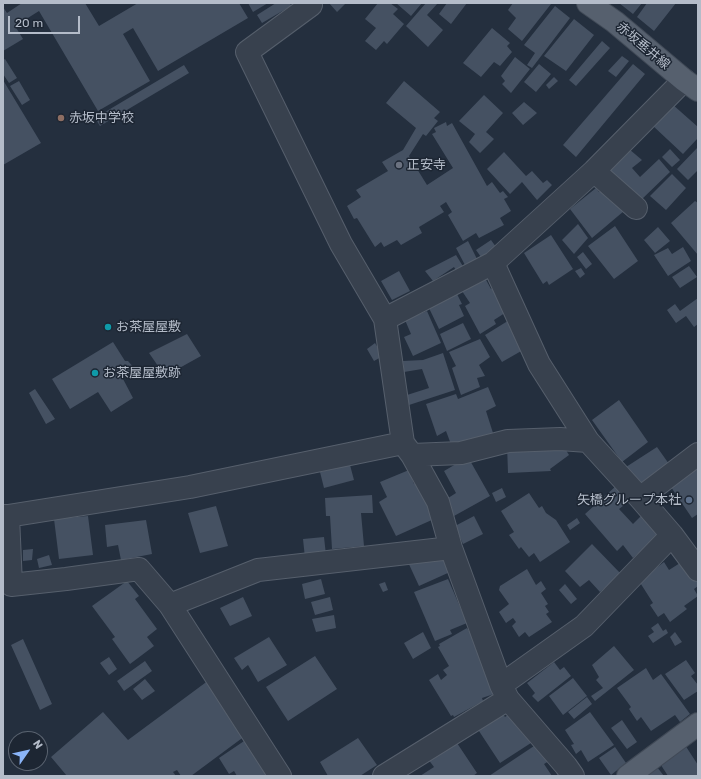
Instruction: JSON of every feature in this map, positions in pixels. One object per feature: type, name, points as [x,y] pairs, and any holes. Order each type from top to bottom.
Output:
[{"type":"main road","name":"赤坂垂井線","points":[[588,3],[615,22],[691,85]]},
{"type":"main road","points":[[628,776],[698,724]]},
{"type":"street","points":[[310,3],[311,5],[247,52],[341,244],[385,319],[407,449],[438,502],[451,548],[505,692],[573,776]]},
{"type":"street","points":[[385,319],[493,263],[691,85]]},
{"type":"street","points":[[594,171],[636,208]]},
{"type":"street","points":[[493,263],[539,364],[588,441],[672,535],[698,570]]},
{"type":"street","points":[[7,588],[5,516],[190,488],[407,449],[461,453],[508,441],[560,439],[588,441]]},
{"type":"street","points":[[640,498],[698,454]]},
{"type":"street","points":[[384,776],[505,692],[584,626],[672,535]]},
{"type":"street","points":[[170,605],[258,570],[451,548]]},
{"type":"street","points":[[7,588],[11,585],[139,569],[170,605],[280,776]]},
{"type":"building","points":[[22,3],[85,3],[99,26],[138,3],[239,3],[248,18],[158,71],[133,28],[123,34],[150,81],[98,111],[39,11],[15,26],[23,39],[3,51],[3,7],[7,13]]},
{"type":"building","points":[[248,3],[268,3],[253,12]]},
{"type":"building","points":[[276,3],[290,3],[291,6],[262,23],[257,15]]},
{"type":"building","points":[[329,3],[346,3],[337,12]]},
{"type":"building","points":[[378,3],[390,3],[398,9],[393,14],[404,24],[387,44],[384,41],[376,50],[365,41],[376,28],[365,19]]},
{"type":"building","points":[[396,3],[422,3],[411,16]]},
{"type":"building","points":[[426,3],[438,3],[427,15],[443,30],[428,47],[406,26]]},
{"type":"building","points":[[447,3],[467,3],[451,24],[439,14]]},
{"type":"building","points":[[513,3],[551,4],[522,41],[508,29],[516,18],[508,10]]},
{"type":"building","points":[[619,3],[642,3],[633,14]]},
{"type":"building","points":[[647,3],[676,3],[654,31],[637,17]]},
{"type":"building","points":[[555,6],[570,18],[532,68],[527,65],[535,53],[524,45]]},
{"type":"building","points":[[574,19],[594,35],[566,71],[544,56]]},
{"type":"building","points":[[492,28],[510,43],[507,46],[512,52],[500,66],[494,62],[481,77],[463,63]]},
{"type":"building","points":[[602,41],[610,48],[576,86],[569,80]]},
{"type":"building","points":[[622,56],[629,61],[616,77],[608,71]]},
{"type":"building","points":[[515,57],[530,69],[511,93],[502,84],[505,81],[501,76]]},
{"type":"building","points":[[5,59],[17,78],[9,83],[3,74],[3,60]]},
{"type":"building","points":[[539,64],[551,74],[536,92],[524,82]]},
{"type":"building","points":[[633,64],[645,74],[576,157],[563,145]]},
{"type":"building","points":[[184,65],[189,73],[100,126],[95,118]]},
{"type":"building","points":[[554,77],[558,81],[549,89],[546,85]]},
{"type":"building","points":[[3,80],[41,143],[3,165]]},
{"type":"building","points":[[19,81],[30,100],[22,105],[10,86]]},
{"type":"building","name":"正安寺","points":[[404,81],[440,112],[434,118],[438,121],[426,136],[423,134],[409,156],[427,185],[453,168],[432,134],[436,132],[434,128],[446,122],[447,126],[452,123],[487,186],[492,182],[500,193],[503,191],[508,197],[504,199],[511,211],[500,218],[504,225],[479,238],[476,233],[463,241],[448,215],[452,212],[446,202],[440,206],[444,212],[419,227],[422,233],[401,245],[397,240],[384,247],[381,242],[375,247],[357,218],[354,219],[347,206],[361,197],[356,190],[388,171],[382,162],[403,150],[416,128],[386,103]]},
{"type":"building","points":[[484,95],[503,113],[486,132],[494,139],[480,153],[469,142],[475,134],[459,121]]},
{"type":"building","points":[[524,102],[537,113],[523,125],[512,113]]},
{"type":"building","points":[[672,104],[698,127],[698,138],[683,154],[652,125]]},
{"type":"building","points":[[698,147],[698,170],[688,180],[677,169]]},
{"type":"building","points":[[629,149],[642,160],[632,168],[640,177],[659,159],[670,172],[640,201],[607,168]]},
{"type":"building","points":[[670,149],[680,160],[672,167],[662,157]]},
{"type":"building","points":[[504,152],[526,176],[532,171],[543,183],[547,180],[552,185],[537,200],[522,182],[510,194],[487,169]]},
{"type":"building","points":[[672,174],[686,188],[666,210],[650,196]]},
{"type":"building","points":[[596,188],[599,192],[606,188],[624,211],[592,238],[570,209]]},
{"type":"building","points":[[695,201],[698,203],[698,255],[671,223]]},
{"type":"building","points":[[578,224],[588,238],[574,254],[562,240]]},
{"type":"building","points":[[615,226],[638,261],[614,279],[588,246]]},
{"type":"building","points":[[658,227],[670,241],[655,253],[644,240]]},
{"type":"building","points":[[551,235],[573,269],[549,285],[547,281],[543,284],[524,253]]},
{"type":"building","points":[[491,240],[496,247],[481,257],[476,250]]},
{"type":"building","points":[[468,241],[478,261],[466,267],[456,248]]},
{"type":"building","points":[[683,247],[691,261],[668,276],[654,255],[668,248],[672,254]]},
{"type":"building","points":[[583,252],[592,264],[586,269],[577,257]]},
{"type":"building","points":[[456,255],[464,268],[457,272],[454,267],[433,281],[425,271]]},
{"type":"building","points":[[689,266],[697,277],[680,288],[672,277]]},
{"type":"building","points":[[581,268],[585,274],[580,278],[575,271]]},
{"type":"building","points":[[399,271],[410,291],[392,300],[381,281]]},
{"type":"building","points":[[485,278],[491,289],[498,285],[508,311],[494,320],[496,324],[480,334],[465,306],[470,303],[462,291]]},
{"type":"building","points":[[457,294],[462,304],[459,305],[464,316],[439,329],[429,308]]},
{"type":"building","points":[[698,298],[698,324],[694,327],[686,316],[676,323],[667,310],[675,304],[680,311]]},
{"type":"building","points":[[427,311],[441,343],[413,356],[404,337],[411,334],[405,320]]},
{"type":"building","points":[[511,319],[523,350],[502,362],[485,335]]},
{"type":"building","points":[[463,323],[471,339],[447,351],[440,334]]},
{"type":"building","points":[[187,334],[201,356],[165,376],[149,353]]},
{"type":"building","points":[[480,339],[490,357],[479,365],[485,376],[477,378],[480,387],[461,395],[452,368],[456,366],[449,352]]},
{"type":"building","name":"お茶屋屋敷跡","points":[[113,342],[125,361],[128,361],[135,369],[122,377],[133,398],[111,412],[98,392],[70,409],[52,379]]},
{"type":"building","points":[[375,343],[383,356],[374,361],[367,349]]},
{"type":"building","points":[[443,353],[455,390],[409,405],[407,395],[429,388],[422,369],[404,372],[403,361],[423,360]]},
{"type":"building","points":[[488,387],[496,406],[486,411],[493,433],[452,447],[446,431],[437,436],[426,404],[456,394],[458,399]]},
{"type":"building","points":[[35,389],[55,419],[46,424],[29,393]]},
{"type":"building","points":[[619,400],[648,442],[622,462],[592,420]]},
{"type":"building","points":[[507,445],[564,447],[569,455],[550,469],[551,471],[508,473]]},
{"type":"building","points":[[657,447],[669,464],[638,485],[626,467]]},
{"type":"building","points":[[468,457],[490,496],[454,516],[445,500],[456,493],[444,471]]},
{"type":"building","points":[[350,465],[354,480],[324,488],[320,472]]},
{"type":"building","name":"矢橋グループ本社","points":[[698,468],[698,514],[692,518],[671,487]]},
{"type":"building","points":[[409,470],[414,484],[418,481],[434,519],[396,536],[379,502],[387,497],[380,482]]},
{"type":"building","points":[[616,486],[628,502],[619,509],[633,524],[641,516],[658,536],[633,558],[623,545],[617,551],[585,514]]},
{"type":"building","points":[[502,488],[506,497],[496,502],[492,493]]},
{"type":"building","points":[[529,493],[539,508],[542,506],[546,513],[556,520],[570,542],[540,562],[534,553],[529,557],[521,547],[519,549],[509,535],[514,532],[501,511]]},
{"type":"building","points":[[372,495],[373,513],[361,513],[364,546],[332,549],[330,516],[326,516],[325,498]]},
{"type":"building","points":[[216,506],[228,546],[200,553],[188,513]]},
{"type":"building","points":[[88,516],[93,555],[59,559],[54,519]]},
{"type":"building","points":[[474,516],[483,534],[463,544],[455,526]]},
{"type":"building","points":[[577,518],[580,523],[570,530],[567,525]]},
{"type":"building","points":[[146,520],[152,554],[121,560],[118,545],[107,547],[105,525]]},
{"type":"building","points":[[324,537],[326,555],[305,558],[303,539]]},
{"type":"building","points":[[592,544],[621,574],[600,592],[589,580],[580,587],[565,571]]},
{"type":"building","points":[[33,549],[32,560],[23,561],[23,550]]},
{"type":"building","points":[[443,554],[450,572],[419,586],[407,560]]},
{"type":"building","points":[[49,555],[52,565],[39,568],[37,559]]},
{"type":"building","points":[[664,562],[669,570],[680,563],[686,573],[692,569],[698,579],[698,586],[694,589],[698,596],[684,606],[687,609],[670,622],[664,613],[658,617],[650,605],[653,603],[639,581]]},
{"type":"building","points":[[527,569],[536,585],[541,581],[546,589],[541,593],[548,604],[545,606],[549,612],[546,614],[552,622],[529,637],[525,632],[519,637],[512,626],[516,622],[513,618],[506,623],[499,612],[509,604],[499,590],[500,586]]},
{"type":"building","points":[[321,579],[325,594],[305,599],[302,584]]},
{"type":"building","points":[[448,579],[467,623],[450,630],[452,634],[435,641],[414,592]]},
{"type":"building","points":[[127,581],[139,596],[135,599],[157,629],[147,637],[154,646],[130,664],[112,639],[115,637],[92,606]]},
{"type":"building","points":[[385,582],[388,590],[383,592],[379,584]]},
{"type":"building","points":[[565,584],[577,599],[571,604],[559,590]]},
{"type":"building","points":[[243,597],[252,616],[230,626],[220,608]]},
{"type":"building","points":[[330,597],[333,610],[315,615],[311,602]]},
{"type":"building","points":[[334,615],[336,628],[316,632],[312,619]]},
{"type":"building","points":[[658,623],[663,631],[666,629],[668,633],[653,643],[648,636],[654,632],[651,628]]},
{"type":"building","points":[[467,628],[479,646],[497,693],[482,698],[483,701],[454,717],[453,715],[451,716],[429,680],[438,674],[441,680],[447,675],[443,670],[449,666],[438,647],[440,646],[439,644]]},
{"type":"building","points":[[423,632],[431,648],[413,659],[404,643]]},
{"type":"building","points":[[675,632],[682,642],[675,646],[670,637]]},
{"type":"building","points":[[269,637],[287,665],[258,682],[248,665],[242,670],[234,658]]},
{"type":"building","points":[[23,639],[52,704],[40,710],[11,645]]},
{"type":"building","points":[[614,646],[634,670],[595,701],[591,696],[603,688],[596,680],[599,677],[592,665]]},
{"type":"building","points":[[315,656],[337,689],[288,721],[266,687]]},
{"type":"building","points":[[109,657],[117,669],[109,675],[100,663]]},
{"type":"building","points":[[686,660],[695,673],[691,676],[698,685],[698,691],[684,700],[665,674]]},
{"type":"building","points":[[145,661],[152,671],[124,691],[117,681]]},
{"type":"building","points":[[554,662],[560,670],[564,667],[571,676],[538,702],[532,696],[535,693],[527,683]]},
{"type":"building","points":[[646,668],[653,680],[661,674],[690,714],[680,722],[675,715],[651,731],[641,717],[637,721],[629,709],[631,707],[617,688]]},
{"type":"building","points":[[573,678],[587,696],[563,715],[549,696]]},
{"type":"building","points":[[145,679],[155,691],[142,700],[133,689]]},
{"type":"building","points":[[209,680],[249,733],[191,776],[181,776],[177,770],[173,772],[176,776],[67,776],[51,757],[103,712],[128,740]]},
{"type":"building","points":[[587,697],[592,704],[574,719],[568,712]]},
{"type":"building","points":[[501,712],[505,717],[509,714],[534,741],[500,763],[477,728]]},
{"type":"building","points":[[590,712],[614,745],[588,762],[581,750],[576,754],[571,745],[574,744],[565,730]]},
{"type":"building","points":[[622,720],[637,742],[627,749],[611,728]]},
{"type":"building","points":[[250,737],[277,776],[237,776],[234,771],[229,774],[219,758]]},
{"type":"building","points":[[358,738],[377,765],[360,776],[328,776],[320,762]]},
{"type":"building","points":[[455,740],[477,773],[473,776],[420,776],[434,767],[428,759]]},
{"type":"building","points":[[537,744],[549,761],[544,764],[552,776],[489,776]]},
{"type":"building","points":[[685,745],[698,765],[698,776],[668,776],[659,762]]},
{"type":"building","points":[[615,747],[626,763],[611,775],[599,758]]},
{"type":"building","points":[[657,767],[664,776],[645,776]]},
{"type":"place","name":"赤坂中学校","points":[[61,118]]},
{"type":"place","name":"正安寺","points":[[399,165]]},
{"type":"place","name":"お茶屋屋敷","points":[[108,327]]},
{"type":"place","name":"お茶屋屋敷跡","points":[[95,373]]},
{"type":"place","name":"矢橋グループ本社","points":[[689,500]]}]
